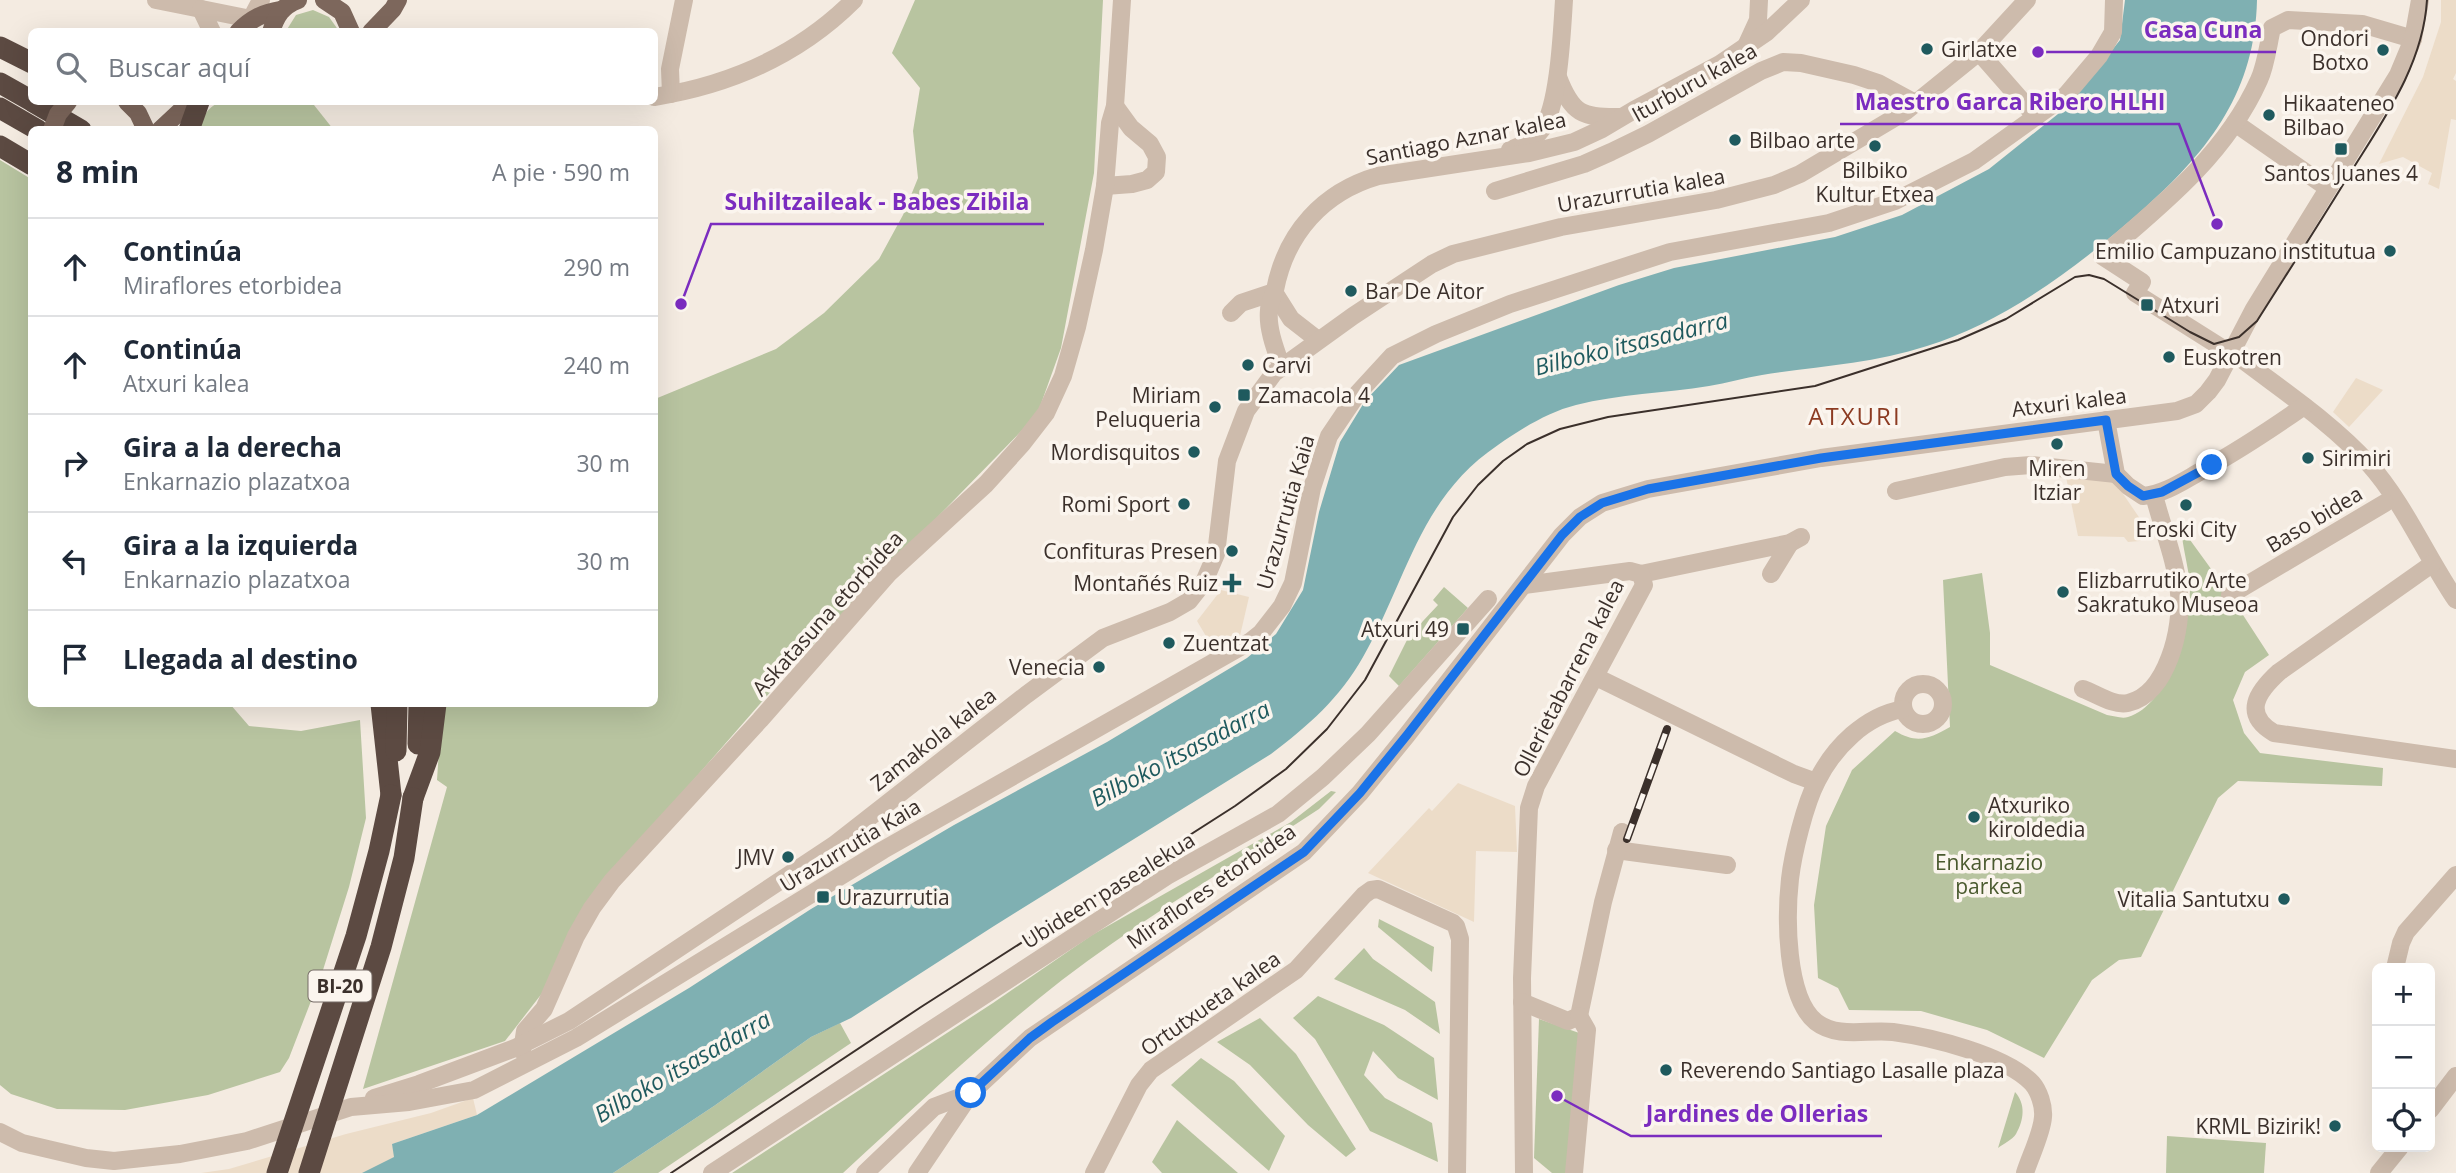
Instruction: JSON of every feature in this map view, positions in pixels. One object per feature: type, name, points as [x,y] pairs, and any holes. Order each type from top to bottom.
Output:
[{"type":"highway","points":[[0,47],[28,61]]},
{"type":"highway","points":[[0,83],[28,99]]},
{"type":"highway","points":[[39,105],[74,126]]},
{"type":"highway","points":[[190,126],[198,105]]},
{"type":"highway","points":[[0,108],[31,126]]},
{"type":"highway","points":[[0,146],[28,163]]},
{"type":"highway","points":[[381,707],[391,795]]},
{"type":"highway","name":"BI-20","points":[[278,1173],[356,936],[379,851],[391,795],[397,707]]},
{"type":"highway","name":"BI-20","points":[[309,1173],[381,947],[404,858],[418,750],[419,707]]},
{"type":"highway","points":[[413,798],[430,752],[436,707]]},
{"type":"main road","points":[[324,0],[342,12],[349,28]]},
{"type":"main road","points":[[387,24],[398,0]]},
{"type":"main road","points":[[245,25],[264,13],[287,5]]},
{"type":"main road","points":[[272,28],[275,19],[287,5]]},
{"type":"main road","points":[[54,126],[66,105]]},
{"type":"main road","points":[[130,105],[138,113],[144,126]]},
{"type":"main road","points":[[164,126],[187,105]]},
{"type":"street","points":[[156,0],[201,9],[245,25],[261,0]]},
{"type":"street","points":[[684,0],[663,96],[747,73],[815,34],[854,0]]},
{"type":"street","name":"Askatasuna etorbidea","points":[[525,1054],[525,1031],[544,1009],[576,936],[612,881],[760,720],[889,573],[986,484],[1046,413],[1063,376],[1094,250],[1105,186],[1110,123],[1115,106],[1122,0]]},
{"type":"street","points":[[1494,157],[1534,138],[1544,126],[1558,78],[1564,0]]},
{"type":"street","points":[[1745,48],[1758,20],[1759,0]]},
{"type":"street","name":"Santiago Aznar kalea","points":[[1282,368],[1274,344],[1269,310],[1276,280],[1302,227],[1317,209],[1338,192],[1378,176],[1529,153],[1574,142],[1720,64],[1767,32],[1801,0]]},
{"type":"street","name":"Urazurrutia kalea","points":[[1301,353],[1432,264],[1453,254],[1561,227],[1716,200],[1774,185],[1800,174],[1915,103],[1979,52],[2027,0]]},
{"type":"street","name":"Urazurrutia Kaia","points":[[576,1038],[883,850],[1251,641],[1282,606],[1293,583],[1312,488],[1329,436],[1358,393],[1392,356],[1436,334],[1510,304],[1670,252],[1829,223],[1895,201],[1974,161],[2066,95],[2099,56],[2113,32],[2114,0]]},
{"type":"street","name":"Atxuri kalea","points":[[1524,585],[1562,535],[1580,517],[1602,503],[1648,489],[1821,458],[2177,411],[2196,404],[2213,386],[2230,352],[2393,84],[2413,39],[2420,0]]},
{"type":"street","points":[[201,9],[210,28]]},
{"type":"street","points":[[2328,188],[2235,123],[2260,79],[2272,28],[2288,20],[2362,24],[2413,39]]},
{"type":"street","points":[[1979,52],[2036,117]]},
{"type":"street","name":"Iturburu kalea","points":[[1495,191],[1584,164],[1611,152],[1761,71],[1783,62],[1801,63],[1854,75],[1878,83],[1915,103]]},
{"type":"street","points":[[1558,78],[1566,100],[1579,111],[1595,118],[1622,117]]},
{"type":"street","points":[[1105,186],[1147,180],[1156,172],[1157,156],[1150,144],[1131,128],[1115,106]]},
{"type":"street","name":"Baso bidea","points":[[2235,123],[2195,175],[2102,256],[2142,282],[2135,293],[2230,352],[2304,406],[2370,464],[2417,533],[2432,564],[2456,600]]},
{"type":"street","points":[[1231,313],[1241,303],[1274,292],[1292,319],[1318,340]]},
{"type":"street","name":"Zamakola kalea","points":[[0,1132],[22,1143],[86,1158],[114,1161],[180,1154],[247,1141],[351,1107],[409,1102],[474,1090],[569,1021],[834,845],[1026,695],[1103,639],[1170,612],[1189,601],[1204,582],[1216,554],[1227,461],[1246,411],[1274,373],[1301,353]]},
{"type":"street","points":[[2106,420],[2116,474],[2143,496],[2171,488],[2256,440],[2304,406]]},
{"type":"street","points":[[1896,491],[2005,467],[2031,465],[2116,474]]},
{"type":"street","points":[[2083,689],[2116,703],[2127,703],[2141,698],[2159,679],[2175,644],[2179,594],[2154,495]]},
{"type":"street","name":"Baso bidea","points":[[2230,595],[2385,503]]},
{"type":"street","points":[[1641,574],[1796,540],[1771,574]]},
{"type":"street","points":[[2432,564],[2279,672],[2262,687],[2255,704],[2256,716],[2262,726],[2274,733],[2456,759]]},
{"type":"street","name":"Ollerietabarrena kalea","points":[[1524,585],[1630,570],[1641,574],[1644,584],[1536,786],[1529,808],[1522,1002],[1524,1173]]},
{"type":"street","name":"Miraflores etorbidea","points":[[917,1173],[971,1093],[1030,1038],[1304,852],[1360,793],[1524,585]]},
{"type":"street","name":"Ubideen pasealekua","points":[[712,1173],[1167,876],[1278,814],[1323,778],[1367,734],[1488,599]]},
{"type":"street","points":[[1596,677],[1679,708],[1794,774],[1816,782]]},
{"type":"street","points":[[1903,709],[1884,713],[1859,728],[1832,758],[1816,782],[1790,876],[1790,952],[1796,985],[1805,1010],[1816,1022],[1837,1032],[1892,1032],[1948,1041],[2003,1065],[2034,1084],[2039,1094],[2043,1119],[2025,1173]]},
{"type":"street","points":[[1574,1173],[1587,1030],[1579,1016],[1622,832]]},
{"type":"street","points":[[1616,850],[1727,865]]},
{"type":"street","points":[[2396,963],[2406,932],[2456,875]]},
{"type":"street","name":"Ortutxueta kalea","points":[[1094,1173],[1139,1085],[1151,1070],[1296,970],[1364,895],[1378,889],[1457,926],[1460,939],[1457,1173]]},
{"type":"street","points":[[1522,1002],[1568,1021],[1579,1016]]},
{"type":"street","name":"Zamakola kalea","points":[[351,1107],[358,1102],[468,1066],[525,1054],[576,1038]]},
{"type":"street","points":[[468,1066],[478,1066],[487,1073],[482,1085]]},
{"type":"street","points":[[2435,1103],[2456,1076]]},
{"type":"street","name":"Miraflores etorbidea","points":[[865,1173],[934,1107],[971,1093]]},
{"type":"street","points":[[2379,1173],[2396,1152]]},
{"type":"green space","points":[[915,0],[1103,0],[1094,173],[1061,348],[1037,415],[800,658],[642,839],[550,983],[505,1041],[363,1089],[447,787],[437,780],[442,707],[658,707],[658,398],[776,349],[824,313],[879,259],[903,215],[918,178],[913,131],[920,88],[892,53]]},
{"type":"green space","points":[[313,10],[329,17],[337,28],[288,28],[296,15]]},
{"type":"green space","points":[[314,105],[331,126],[200,126],[212,107]]},
{"type":"green space","points":[[0,160],[28,177],[28,707],[233,707],[249,726],[301,731],[360,720],[366,818],[349,887],[323,970],[289,1058],[280,1072],[208,1095],[125,1110],[57,1109],[11,1094],[0,1085]]},
{"type":"green space","name":"Enkarnazio parkea","points":[[2185,533],[2269,655],[2245,672],[2233,700],[2244,733],[2260,753],[2383,768],[2382,786],[2238,781],[2218,798],[2141,957],[2119,960],[2092,980],[2044,1058],[1987,1030],[1921,1011],[1849,1010],[1838,988],[1818,978],[1814,905],[1826,826],[1852,770],[1895,731],[1917,739],[1936,735],[1950,727],[1943,580],[1982,573],[1990,633],[1990,665],[2107,715],[2126,718],[2142,710],[2155,697],[2165,682],[2181,644],[2190,590],[2182,536]]},
{"type":"green space","points":[[1444,587],[1468,608],[1399,686],[1389,676],[1409,636],[1438,605],[1433,600]]},
{"type":"green space","points":[[1331,791],[1336,792],[1319,809],[1148,919],[1062,980],[978,1050],[843,1173],[732,1173],[993,1003],[1092,935],[1291,822]]},
{"type":"green space","points":[[1379,919],[1434,947],[1432,972],[1378,927]]},
{"type":"green space","points":[[1364,948],[1373,959],[1435,1002],[1440,1034],[1405,1010],[1334,979]]},
{"type":"green space","points":[[1318,996],[1384,1025],[1434,1058],[1438,1100],[1398,1078],[1373,1051],[1364,1075],[1385,1098],[1432,1123],[1438,1162],[1370,1131],[1315,1039],[1293,1018]]},
{"type":"green space","points":[[1260,1018],[1296,1054],[1356,1149],[1346,1157],[1308,1125],[1250,1065],[1217,1042]]},
{"type":"green space","points":[[1539,1019],[1585,1035],[1569,1173],[1552,1173],[1534,1158]]},
{"type":"green space","points":[[840,1023],[851,1043],[658,1173],[613,1173],[811,1037]]},
{"type":"green space","points":[[1201,1058],[1234,1081],[1285,1136],[1269,1171],[1171,1085]]},
{"type":"green space","points":[[2015,1092],[2023,1112],[2021,1123],[2014,1136],[1998,1148]]},
{"type":"green space","points":[[1177,1120],[1238,1173],[1162,1173],[1152,1162]]},
{"type":"green space","points":[[2167,1136],[2266,1143],[2264,1173],[2166,1173]]},
{"type":"shaded area","points":[[2441,0],[2456,0],[2456,73],[2453,79],[2456,81],[2456,120],[2451,119],[2439,189],[2428,184],[2432,173],[2403,157],[2379,164],[2423,77],[2441,22]]},
{"type":"shaded area","points":[[2356,378],[2383,390],[2349,427],[2333,412]]},
{"type":"shaded area","points":[[2065,472],[2115,482],[2149,532],[2140,541],[2128,542],[2124,537],[2078,536]]},
{"type":"shaded area","points":[[1221,590],[1249,597],[1239,640],[1216,653],[1197,621]]},
{"type":"shaded area","points":[[1458,783],[1515,806],[1517,852],[1476,851],[1474,922],[1368,873],[1429,808],[1432,811]]},
{"type":"shaded area","points":[[473,1098],[477,1115],[392,1144],[395,1157],[365,1173],[201,1173],[229,1169],[346,1134],[431,1113]]},
{"type":"water","name":"Bilboko itsasadarra","points":[[2125,0],[2257,0],[2248,62],[2225,115],[2191,162],[2123,227],[2044,288],[1986,322],[1906,352],[1709,386],[1592,401],[1555,412],[1535,422],[1471,466],[1450,490],[1417,542],[1378,628],[1354,672],[1322,710],[1271,754],[851,1018],[811,1037],[613,1173],[362,1173],[394,1157],[392,1144],[477,1115],[689,988],[811,909],[954,825],[1107,742],[1247,658],[1276,634],[1303,590],[1319,512],[1340,442],[1365,401],[1399,365],[1619,285],[1674,268],[1835,237],[1902,215],[1989,169],[2068,106],[2120,40]]},
{"type":"tram line","points":[[671,1173],[921,1007],[1235,806],[1286,769],[1327,729],[1365,680],[1453,517],[1478,485],[1503,461],[1527,444],[1560,429],[1608,417],[1815,386],[1958,340],[2006,319],[2075,277],[2089,275],[2104,279],[2214,344],[2239,337],[2257,321],[2388,113],[2410,70],[2418,47],[2427,0]]},
{"type":"railway","points":[[1627,839],[1667,729]]},
{"type":"place","name":"Girlatxe","points":[[1927,49]]},
{"type":"place","name":"Ondori Botxo","points":[[2383,50]]},
{"type":"place","name":"Casa Cuna","points":[[2038,52]]},
{"type":"place","name":"Hikaateneo Bilbao","points":[[2269,115]]},
{"type":"place","name":"Bilbao arte","points":[[1735,140]]},
{"type":"place","name":"Bilbiko Kultur Etxea","points":[[1875,146]]},
{"type":"place","name":"Santos Juanes 4","points":[[2341,149]]},
{"type":"place","name":"Maestro Garca Ribero HLHI","points":[[2217,224]]},
{"type":"place","name":"Emilio Campuzano institutua","points":[[2390,251]]},
{"type":"place","name":"Bar De Aitor","points":[[1351,291]]},
{"type":"place","name":"Suhiltzaileak - Babes Zibila","points":[[681,304]]},
{"type":"place","name":"Atxuri","points":[[2147,305]]},
{"type":"place","name":"Euskotren","points":[[2169,357]]},
{"type":"place","name":"Carvi","points":[[1248,365]]},
{"type":"place","name":"Zamacola 4","points":[[1244,395]]},
{"type":"place","name":"Miriam Peluqueria","points":[[1215,407]]},
{"type":"place","name":"Miren Itziar","points":[[2057,444]]},
{"type":"place","name":"Mordisquitos","points":[[1194,452]]},
{"type":"place","name":"Sirimiri","points":[[2308,458]]},
{"type":"place","name":"Romi Sport","points":[[1184,504]]},
{"type":"place","name":"Eroski City","points":[[2186,505]]},
{"type":"place","name":"Confituras Presen","points":[[1232,551]]},
{"type":"place","name":"Montañés Ruiz","points":[[1232,583]]},
{"type":"place","name":"Elizbarrutiko Arte Sakratuko Museoa","points":[[2063,592]]},
{"type":"place","name":"Atxuri 49","points":[[1463,629]]},
{"type":"place","name":"Zuentzat","points":[[1169,643]]},
{"type":"place","name":"Venecia","points":[[1099,667]]},
{"type":"place","name":"Atxuriko kiroldedia","points":[[1974,817]]},
{"type":"place","name":"JMV","points":[[788,857]]},
{"type":"place","name":"Urazurrutia","points":[[823,897]]},
{"type":"place","name":"Vitalia Santutxu","points":[[2284,899]]},
{"type":"place","name":"Reverendo Santiago Lasalle plaza","points":[[1666,1070]]},
{"type":"place","name":"Jardines de Ollerias","points":[[1557,1096]]},
{"type":"place","name":"KRML Bizirik!","points":[[2335,1126]]},
{"type":"district","name":"ATXURI","points":[[1855,415]]},
{"type":"route","points":[[971,1093],[1030,1038],[1052,1022],[1304,852],[1360,793],[1489,631],[1554,544],[1580,517],[1602,503],[1648,489],[1821,458],[2106,420],[2116,474],[2143,496],[2162,492],[2212,465]]}]
